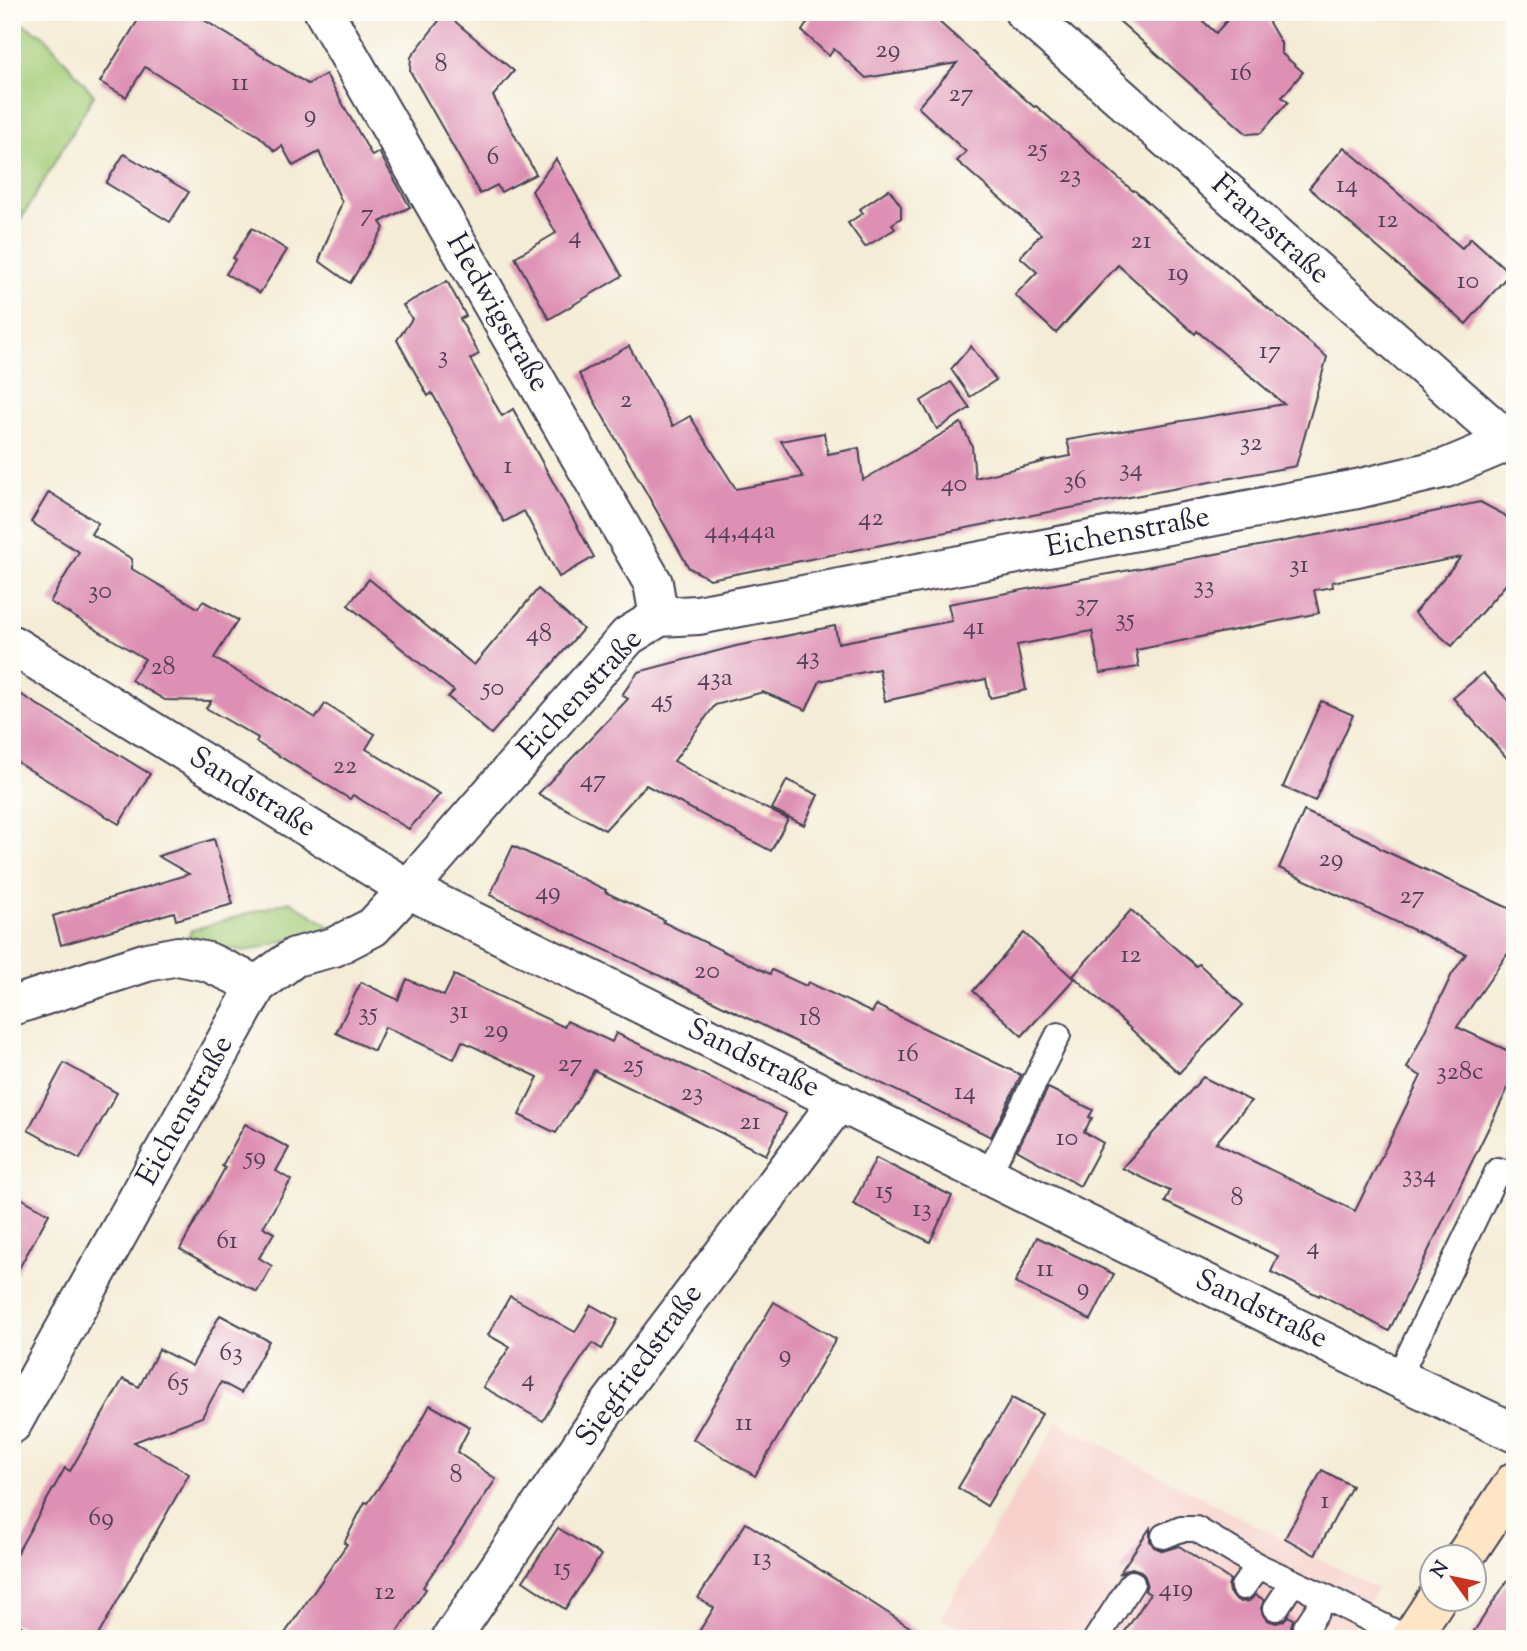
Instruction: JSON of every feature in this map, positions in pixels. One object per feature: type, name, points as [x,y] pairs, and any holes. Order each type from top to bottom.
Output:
[{"type":"main road","points":[[1474,1542],[1515,1481]]},
{"type":"main road","points":[[1409,1639],[1427,1612]]},
{"type":"street","name":"Hedwigstraße","points":[[324,12],[653,583],[659,617]]},
{"type":"street","name":"Franzstraße","points":[[1026,13],[1513,443]]},
{"type":"street","name":"Eichenstraße","points":[[12,1424],[257,985],[295,957],[334,947],[373,926],[628,636],[659,617],[698,615],[1357,489],[1446,468],[1513,443]]},
{"type":"street","name":"Sandstraße","points":[[12,645],[408,889],[1398,1378],[1515,1433]]},
{"type":"street","points":[[12,1006],[148,962],[178,956],[208,962],[257,985]]},
{"type":"street","name":"Siegfriedstraße","points":[[452,1639],[603,1413],[839,1101]]},
{"type":"lane","points":[[988,1175],[1058,1035]]},
{"type":"lane","points":[[1398,1378],[1498,1170],[1515,1176]]},
{"type":"lane","points":[[1164,1536],[1181,1529],[1196,1530],[1258,1566],[1409,1639]]},
{"type":"lane","points":[[1244,1587],[1258,1566]]},
{"type":"lane","points":[[1276,1608],[1293,1582]]},
{"type":"lane","points":[[1096,1639],[1132,1583]]},
{"type":"lane","points":[[1306,1628],[1326,1597]]},
{"type":"shaded area","points":[[1058,1422],[1377,1589],[1344,1639],[977,1639],[941,1617]]},
{"type":"green space","points":[[12,19],[43,35],[94,95],[12,235]]},
{"type":"green space","points":[[290,901],[332,928],[248,951],[223,949],[187,938],[192,930]]},
{"type":"building","points":[[143,12],[191,12],[308,84],[326,74],[372,156],[379,152],[410,207],[380,222],[384,228],[350,283],[319,261],[342,202],[319,152],[293,166],[282,146],[275,151],[259,136],[145,67],[126,97],[100,82]]},
{"type":"building","points":[[814,12],[928,12],[1034,107],[1327,357],[1296,466],[710,579],[689,568],[579,374],[629,346],[673,426],[690,416],[736,489],[803,477],[781,441],[824,433],[828,454],[859,448],[863,480],[961,423],[972,446],[975,478],[1071,456],[1067,440],[1284,404],[1197,331],[1195,334],[1118,265],[1056,333],[1015,295],[1037,272],[1020,257],[1041,234],[957,161],[966,152],[918,107],[957,63],[866,78],[834,49],[829,56],[802,31]]},
{"type":"building","points":[[1109,12],[1193,12],[1216,33],[1234,12],[1260,12],[1281,43],[1281,53],[1303,72],[1282,97],[1288,102],[1261,133],[1247,134]]},
{"type":"building","points":[[445,13],[514,71],[493,96],[536,174],[501,192],[497,185],[480,194],[410,71],[411,57]]},
{"type":"building","points":[[1344,147],[1462,248],[1471,238],[1510,273],[1466,324],[1309,188]]},
{"type":"building","points":[[124,154],[189,192],[170,222],[106,183]]},
{"type":"building","points":[[556,159],[622,276],[549,319],[515,257],[556,233],[532,191]]},
{"type":"building","points":[[889,189],[901,206],[901,218],[892,224],[895,229],[865,247],[848,223],[863,213],[860,209]]},
{"type":"building","points":[[252,228],[287,250],[260,293],[226,274]]},
{"type":"building","points":[[447,281],[466,316],[460,319],[479,354],[470,359],[502,416],[513,409],[594,557],[559,577],[524,511],[504,522],[432,393],[428,396],[397,340],[412,319],[403,305]]},
{"type":"building","points":[[971,346],[996,380],[970,397],[951,369]]},
{"type":"building","points":[[951,382],[970,408],[937,429],[921,401]]},
{"type":"building","points":[[49,492],[98,523],[91,534],[132,559],[132,569],[198,608],[203,601],[238,620],[214,658],[316,718],[325,704],[375,734],[366,749],[440,794],[409,829],[353,795],[350,799],[256,742],[258,738],[206,708],[211,701],[165,700],[131,680],[145,659],[50,602],[79,552],[31,522]]},
{"type":"building","points":[[1480,502],[1503,514],[1515,528],[1515,574],[1452,646],[1414,613],[1461,557],[1332,582],[1333,587],[1314,590],[1319,613],[1136,650],[1139,667],[1100,673],[1092,631],[1017,645],[1026,690],[990,698],[986,679],[885,701],[879,669],[820,681],[806,710],[763,692],[715,705],[674,761],[788,819],[771,851],[646,785],[605,830],[538,794],[628,699],[622,695],[638,672],[736,646],[835,626],[838,643],[952,621],[948,604]]},
{"type":"building","points":[[369,579],[474,665],[538,589],[583,629],[491,734],[448,697],[454,691],[348,605]]},
{"type":"building","points":[[1483,673],[1515,708],[1515,767],[1453,698]]},
{"type":"building","points":[[12,689],[150,774],[119,824],[12,759]]},
{"type":"building","points":[[1321,701],[1353,715],[1315,801],[1283,787]]},
{"type":"building","points":[[787,780],[818,795],[804,825],[772,809]]},
{"type":"building","points":[[1304,811],[1515,911],[1515,943],[1457,1027],[1515,1054],[1515,1074],[1389,1331],[1320,1294],[1319,1296],[1271,1272],[1278,1256],[1165,1202],[1170,1191],[1122,1168],[1203,1077],[1251,1101],[1216,1143],[1355,1211],[1421,1076],[1407,1068],[1452,974],[1466,954],[1279,868]]},
{"type":"building","points":[[214,839],[233,904],[176,920],[174,912],[61,945],[53,916],[189,874],[158,856]]},
{"type":"building","points":[[513,846],[770,974],[772,970],[806,986],[808,982],[872,1013],[876,1005],[1021,1075],[991,1137],[490,895]]},
{"type":"building","points":[[1131,910],[1196,966],[1199,964],[1243,1005],[1179,1073],[1073,976]]},
{"type":"building","points":[[1024,933],[1074,979],[1022,1036],[973,991]]},
{"type":"building","points":[[454,975],[564,1027],[567,1021],[612,1042],[616,1033],[786,1114],[766,1155],[594,1070],[556,1133],[519,1115],[538,1077],[462,1041],[454,1059],[385,1027],[374,1051],[336,1033],[361,982],[398,1000],[407,979],[444,996]]},
{"type":"building","points":[[64,1063],[117,1093],[80,1159],[28,1130]]},
{"type":"building","points":[[1048,1088],[1093,1110],[1089,1117],[1092,1118],[1084,1132],[1103,1143],[1080,1186],[1017,1150]]},
{"type":"building","points":[[245,1124],[289,1148],[276,1171],[291,1180],[263,1227],[274,1233],[259,1258],[272,1266],[257,1292],[180,1249],[225,1168],[222,1166]]},
{"type":"building","points":[[876,1158],[952,1196],[930,1242],[853,1204]]},
{"type":"building","points":[[12,1193],[49,1214],[12,1281]]},
{"type":"building","points":[[1037,1237],[1114,1274],[1091,1320],[1015,1283]]},
{"type":"building","points":[[510,1296],[575,1332],[591,1305],[618,1320],[602,1349],[592,1343],[543,1421],[483,1387],[510,1347],[488,1335]]},
{"type":"building","points":[[774,1302],[836,1339],[755,1476],[693,1439]]},
{"type":"building","points":[[220,1315],[269,1341],[241,1393],[221,1382],[202,1417],[134,1442],[189,1474],[96,1639],[35,1639],[28,1635],[21,1626],[12,1623],[12,1562],[65,1468],[70,1471],[123,1379],[139,1387],[159,1349],[192,1366]]},
{"type":"building","points":[[1012,1398],[1042,1414],[987,1506],[958,1488]]},
{"type":"building","points":[[430,1405],[470,1427],[457,1452],[496,1479],[423,1587],[426,1589],[393,1639],[281,1639],[347,1544],[344,1543],[365,1502],[368,1503],[411,1440]]},
{"type":"building","points":[[1322,1470],[1352,1486],[1315,1555],[1285,1538]]},
{"type":"building","points":[[746,1523],[928,1639],[694,1639],[714,1608],[698,1598]]},
{"type":"building","points":[[558,1528],[601,1555],[565,1609],[523,1581]]},
{"type":"building","points":[[1150,1528],[1150,1541],[1154,1547],[1163,1551],[1179,1546],[1230,1580],[1229,1592],[1235,1599],[1241,1602],[1249,1601],[1256,1595],[1264,1600],[1261,1608],[1267,1620],[1276,1623],[1288,1616],[1293,1619],[1291,1627],[1297,1639],[1120,1639],[1150,1594],[1145,1591],[1147,1583],[1141,1571],[1132,1568],[1119,1574]]},
{"type":"building","points":[[1515,1569],[1515,1639],[1469,1639]]}]
